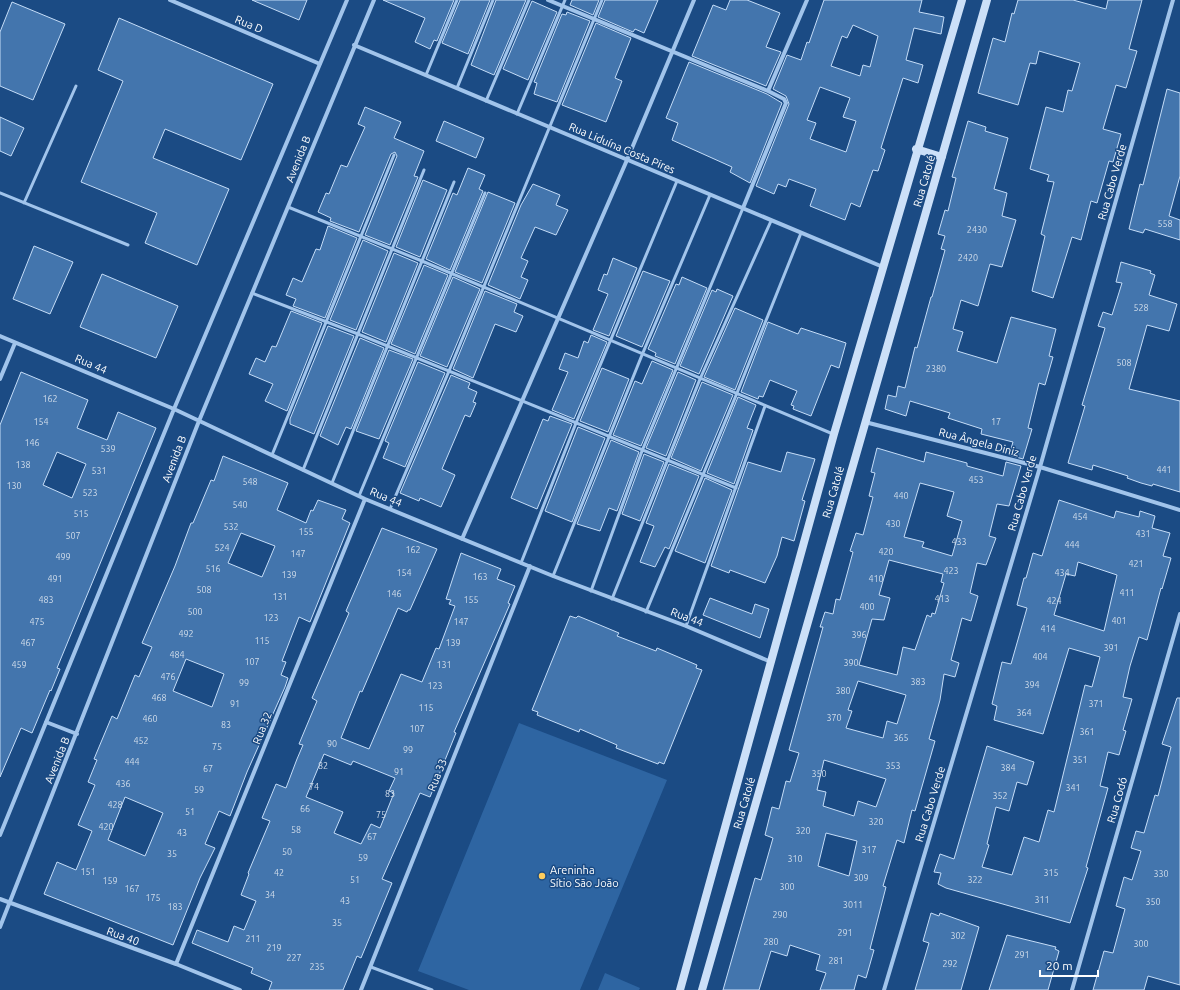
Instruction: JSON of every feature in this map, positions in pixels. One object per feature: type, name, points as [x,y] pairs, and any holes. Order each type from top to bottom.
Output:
[{"type":"street","name":"Rua D","points":[[170,0],[320,64]]},
{"type":"street","name":"Avenida B","points":[[0,835],[174,409],[347,0]]},
{"type":"street","name":"Avenida B","points":[[0,927],[199,421],[374,0]]},
{"type":"street","points":[[548,0],[784,99],[786,103],[742,208]]},
{"type":"street","points":[[462,539],[627,160],[694,0]]},
{"type":"street","points":[[768,91],[807,0]]},
{"type":"street","name":"Rua Catolé","points":[[680,990],[834,434],[916,150],[962,0]]},
{"type":"street","name":"Rua Catolé","points":[[702,990],[986,0]]},
{"type":"street","name":"Rua Cabo Verde","points":[[884,990],[1040,467],[1173,0]]},
{"type":"street","name":"Rua Liduína Costa Pires","points":[[354,45],[883,267]]},
{"type":"street","points":[[916,150],[942,157]]},
{"type":"street","name":"Rua 44","points":[[0,336],[174,409],[366,499],[553,576],[686,626],[771,662]]},
{"type":"street","points":[[0,379],[15,343]]},
{"type":"street","name":"Rua Ângela Diniz","points":[[865,422],[1040,467],[1180,510]]},
{"type":"street","name":"Rua 32","points":[[176,964],[366,499]]},
{"type":"street","name":"Rua 33","points":[[361,990],[530,566]]},
{"type":"street","name":"Rua Codó","points":[[1072,990],[1180,614]]},
{"type":"street","points":[[46,722],[76,734]]},
{"type":"street","name":"Rua 40","points":[[0,899],[10,904],[176,964],[240,990]]},
{"type":"lane","points":[[426,75],[457,0]]},
{"type":"lane","points":[[457,88],[493,0]]},
{"type":"lane","points":[[486,101],[530,0]]},
{"type":"lane","points":[[517,114],[565,0]]},
{"type":"lane","points":[[390,509],[484,287],[602,0]]},
{"type":"lane","points":[[24,203],[76,86]]},
{"type":"lane","points":[[272,455],[394,155]]},
{"type":"lane","points":[[303,470],[424,170]]},
{"type":"lane","points":[[521,563],[576,423],[677,181]]},
{"type":"lane","points":[[332,483],[454,182]]},
{"type":"lane","points":[[0,193],[128,245]]},
{"type":"lane","points":[[359,496],[485,193]]},
{"type":"lane","points":[[553,576],[642,355],[710,195]]},
{"type":"lane","points":[[288,207],[422,261],[611,342],[834,434]]},
{"type":"lane","points":[[591,591],[642,451],[742,208]]},
{"type":"lane","points":[[612,599],[700,379],[771,221]]},
{"type":"lane","points":[[646,612],[737,393],[801,233]]},
{"type":"lane","points":[[252,292],[736,488]]},
{"type":"lane","points":[[686,626],[765,406]]},
{"type":"lane","points":[[370,967],[432,990]]},
{"type":"shaded area","name":"Areninha Sítio São João","points":[[519,723],[667,780],[580,990],[469,990],[418,971]]},
{"type":"shaded area","points":[[605,973],[640,988],[639,990],[598,990]]},
{"type":"building","points":[[252,0],[307,0],[299,20]]},
{"type":"building","points":[[383,0],[454,0],[437,41],[434,40],[430,49],[415,42],[425,18]]},
{"type":"building","points":[[460,0],[490,0],[468,54],[442,43]]},
{"type":"building","points":[[496,0],[526,0],[494,75],[471,65]]},
{"type":"building","points":[[572,0],[599,0],[593,15],[570,5]]},
{"type":"building","points":[[605,0],[658,0],[644,33],[635,29],[633,32],[598,17]]},
{"type":"building","points":[[730,0],[747,0],[780,13],[766,47],[781,52],[766,86],[692,56],[713,5],[726,10]]},
{"type":"building","points":[[824,0],[922,0],[919,12],[944,17],[941,34],[914,28],[906,60],[923,65],[918,83],[903,78],[881,148],[885,150],[878,171],[873,170],[860,207],[851,203],[845,220],[810,206],[816,189],[789,179],[786,187],[778,184],[774,194],[756,186],[789,104],[786,96],[773,89],[787,55],[801,60],[807,42],[809,43]],"holes":[[[853,25],[878,36],[870,67],[863,65],[860,76],[831,66],[842,36],[847,38]],[[820,87],[850,98],[843,117],[856,121],[846,152],[810,139],[816,123],[807,120]]]},
{"type":"building","points":[[1018,0],[1073,0],[1106,9],[1108,0],[1142,0],[1129,49],[1137,51],[1126,88],[1116,85],[1103,129],[1121,134],[1113,162],[1109,161],[1097,203],[1091,201],[1081,240],[1072,237],[1053,298],[1032,291],[1045,236],[1041,234],[1054,182],[1047,181],[1049,175],[1030,169],[1046,107],[1063,112],[1068,90],[1072,91],[1080,63],[1039,51],[1036,64],[1030,63],[1018,105],[978,93],[993,38],[1005,42],[1012,13],[1014,14]]},
{"type":"building","points":[[532,1],[557,12],[528,80],[503,69]]},
{"type":"building","points":[[12,2],[65,24],[33,100],[0,86],[0,32]]},
{"type":"building","points":[[567,12],[590,21],[557,102],[534,94],[537,83],[534,82],[562,14],[566,15]]},
{"type":"building","points":[[119,18],[273,84],[241,160],[165,129],[153,158],[229,189],[197,265],[145,243],[157,213],[81,182],[123,81],[98,70]]},
{"type":"building","points":[[596,23],[631,38],[615,78],[622,81],[606,122],[562,105]]},
{"type":"building","points":[[689,62],[767,94],[782,103],[750,183],[730,172],[732,167],[672,140],[678,123],[666,118]]},
{"type":"building","points":[[1167,89],[1180,93],[1180,176],[1169,216],[1180,220],[1180,240],[1145,229],[1143,233],[1129,229],[1140,184],[1143,185]]},
{"type":"building","points":[[365,107],[401,122],[394,138],[424,151],[414,176],[418,177],[390,245],[365,235],[397,156],[395,152],[391,154],[359,232],[330,221],[331,218],[318,212],[326,193],[329,194],[341,165],[347,167],[365,127],[358,124]]},
{"type":"building","points":[[0,117],[24,128],[11,156],[0,151]]},
{"type":"building","points":[[444,121],[484,138],[476,158],[436,141]]},
{"type":"building","points":[[968,121],[986,127],[985,131],[1008,138],[994,189],[1007,193],[1002,216],[1016,220],[1002,267],[990,264],[978,306],[961,300],[953,329],[963,332],[957,351],[997,363],[1011,317],[1056,329],[1049,356],[1053,357],[1045,385],[1039,383],[1028,428],[1032,429],[1023,459],[1009,455],[1013,442],[981,434],[982,429],[948,418],[950,413],[910,401],[906,416],[885,409],[888,395],[896,397],[898,386],[905,388],[915,347],[917,348],[932,297],[945,250],[941,249],[945,236],[938,234],[945,210],[948,211],[956,178],[952,177]]},
{"type":"building","points":[[468,168],[485,175],[479,189],[483,191],[450,270],[426,259],[453,193],[457,195]]},
{"type":"building","points":[[423,180],[447,190],[420,257],[396,247]]},
{"type":"building","points":[[533,184],[560,195],[556,205],[568,210],[556,235],[535,227],[521,258],[528,261],[521,277],[528,280],[520,299],[488,285],[521,205]]},
{"type":"building","points":[[488,192],[515,203],[482,283],[455,272]]},
{"type":"building","points":[[328,226],[357,238],[325,318],[293,306],[296,299],[286,295],[293,278],[302,282],[316,249],[320,250]]},
{"type":"building","points":[[363,240],[388,251],[356,330],[330,320]]},
{"type":"building","points":[[34,246],[73,262],[50,314],[13,299]]},
{"type":"building","points":[[394,253],[418,263],[386,342],[362,332]]},
{"type":"building","points":[[613,258],[637,268],[609,336],[593,330],[608,294],[598,290],[604,274],[607,275]]},
{"type":"building","points":[[1121,262],[1151,271],[1150,273],[1155,275],[1149,295],[1177,304],[1169,331],[1147,325],[1129,389],[1180,401],[1180,492],[1153,484],[1152,486],[1141,483],[1127,478],[1128,476],[1093,465],[1092,470],[1068,463],[1085,406],[1082,405],[1105,328],[1098,326],[1103,312],[1112,315],[1122,283],[1116,282]]},
{"type":"building","points":[[424,265],[448,275],[415,354],[391,344]]},
{"type":"building","points":[[643,271],[670,281],[642,347],[616,336]]},
{"type":"building","points":[[102,274],[178,306],[156,358],[80,327]]},
{"type":"building","points":[[453,277],[480,289],[447,367],[420,356]]},
{"type":"building","points":[[682,277],[707,288],[675,364],[655,356],[656,353],[648,349],[676,284],[679,285]]},
{"type":"building","points":[[717,289],[733,296],[699,374],[680,366],[712,290],[716,292]]},
{"type":"building","points":[[485,291],[517,304],[514,312],[523,316],[516,332],[495,324],[473,378],[453,369]]},
{"type":"building","points":[[735,308],[763,320],[735,390],[704,377]]},
{"type":"building","points":[[291,311],[322,323],[287,411],[265,401],[273,384],[249,374],[256,358],[265,362],[272,346],[276,347]]},
{"type":"building","points":[[768,322],[798,334],[801,328],[846,343],[839,368],[831,365],[811,416],[793,409],[794,406],[791,405],[797,391],[770,380],[763,397],[759,396],[758,399],[741,392]]},
{"type":"building","points":[[328,326],[354,336],[314,434],[290,424],[290,419]]},
{"type":"building","points":[[591,335],[607,342],[574,419],[552,410],[568,372],[559,369],[565,353],[578,358],[584,341],[588,343]]},
{"type":"building","points":[[360,338],[384,348],[351,429],[346,427],[338,445],[320,436]]},
{"type":"building","points":[[389,350],[413,359],[379,439],[356,431]]},
{"type":"building","points":[[652,361],[673,370],[641,446],[613,435],[635,381],[642,384]]},
{"type":"building","points":[[418,362],[445,373],[405,467],[383,458],[389,443],[385,441]]},
{"type":"building","points":[[602,368],[629,379],[608,432],[580,421]]},
{"type":"building","points":[[21,372],[88,400],[77,428],[107,440],[118,412],[156,428],[57,668],[60,669],[51,691],[50,690],[32,733],[21,728],[0,777],[0,425]],"holes":[[[57,452],[86,464],[72,498],[43,485]]]},
{"type":"building","points":[[678,372],[696,380],[666,456],[646,448]]},
{"type":"building","points":[[451,375],[470,383],[468,388],[477,392],[473,402],[476,403],[470,417],[465,415],[442,469],[455,475],[441,507],[420,498],[419,501],[400,493]]},
{"type":"building","points":[[702,382],[733,395],[701,471],[671,458]]},
{"type":"building","points":[[738,397],[756,405],[747,428],[753,430],[734,484],[707,473]]},
{"type":"building","points":[[550,416],[572,424],[537,509],[511,498],[543,419],[548,421]]},
{"type":"building","points":[[578,427],[605,438],[572,522],[545,511]]},
{"type":"building","points":[[611,440],[639,452],[617,511],[609,508],[600,531],[577,524]]},
{"type":"building","points":[[877,448],[924,462],[926,452],[967,463],[967,466],[1003,476],[1006,462],[1021,466],[1009,506],[997,504],[989,536],[996,538],[986,565],[977,563],[970,593],[978,596],[971,621],[962,618],[951,660],[959,663],[955,677],[944,674],[940,700],[929,739],[935,741],[915,811],[912,810],[904,843],[897,840],[883,886],[886,887],[870,949],[874,950],[866,978],[858,975],[854,990],[820,990],[826,973],[816,970],[820,955],[790,945],[787,956],[771,951],[759,990],[723,990],[755,878],[761,880],[773,838],[765,835],[772,807],[779,809],[786,781],[790,782],[799,753],[789,750],[823,627],[820,627],[825,612],[833,614],[836,599],[840,600],[853,552],[850,551],[856,533],[863,535],[873,497],[869,496],[875,473],[871,472]],"holes":[[[920,483],[954,492],[947,516],[962,521],[952,556],[922,547],[924,542],[904,537]],[[889,560],[943,574],[941,582],[944,583],[935,614],[932,613],[931,617],[927,615],[915,650],[903,647],[897,675],[859,665],[872,619],[884,620],[890,598],[879,595]],[[858,681],[906,695],[897,724],[887,721],[883,738],[846,728],[852,711],[848,710]],[[824,760],[886,779],[876,807],[858,801],[854,816],[823,806],[826,792],[817,790]],[[826,833],[857,841],[849,876],[818,866]]]},
{"type":"building","points":[[787,452],[815,459],[802,500],[805,501],[794,541],[782,537],[777,556],[765,583],[730,570],[729,573],[711,566],[748,462],[781,472]]},
{"type":"building","points":[[644,454],[664,462],[640,521],[622,514]]},
{"type":"building","points":[[223,456],[288,483],[277,510],[306,523],[311,510],[313,511],[318,500],[346,510],[342,519],[350,523],[310,622],[299,617],[282,661],[286,662],[281,675],[288,678],[285,687],[247,772],[230,816],[219,811],[205,844],[215,848],[200,878],[173,945],[44,894],[57,862],[76,870],[92,831],[78,825],[95,785],[88,782],[97,760],[94,759],[112,716],[117,719],[135,675],[139,677],[152,647],[142,643],[175,566],[191,523],[193,523],[211,480],[214,481]],"holes":[[[241,533],[275,546],[262,577],[228,563]],[[186,659],[224,674],[212,707],[173,691]],[[125,797],[163,813],[145,856],[108,840]]]},
{"type":"building","points":[[669,464],[699,476],[669,549],[665,547],[655,567],[640,562],[654,526],[646,523]]},
{"type":"building","points":[[705,478],[732,490],[705,563],[675,551]]},
{"type":"building","points":[[1059,500],[1114,518],[1116,511],[1139,517],[1140,511],[1155,516],[1152,528],[1170,533],[1163,556],[1171,558],[1147,640],[1139,637],[1130,666],[1123,697],[1132,699],[1123,730],[1126,731],[1119,755],[1108,752],[1100,786],[1108,788],[1086,867],[1088,868],[1070,923],[946,888],[938,884],[941,873],[934,872],[940,854],[954,859],[987,746],[1034,762],[1027,785],[1017,782],[1009,811],[996,807],[987,844],[989,845],[982,867],[1012,875],[1024,837],[1039,842],[1048,810],[1054,812],[1085,685],[1092,687],[1100,657],[1069,648],[1043,734],[994,720],[997,706],[992,704],[1002,662],[1011,664],[1027,608],[1017,605],[1024,578],[1026,578],[1033,553],[1042,556]],"holes":[[[1078,562],[1117,575],[1104,631],[1054,615],[1066,574],[1075,576]]]},
{"type":"building","points":[[382,528],[437,549],[410,610],[407,612],[398,608],[362,692],[360,691],[341,738],[369,749],[401,674],[422,682],[436,648],[439,649],[455,606],[449,604],[451,600],[446,599],[461,553],[501,569],[497,579],[515,586],[508,603],[510,604],[454,732],[456,733],[430,797],[420,793],[382,879],[392,883],[361,958],[357,956],[343,990],[269,990],[272,982],[251,973],[253,968],[192,943],[197,930],[228,942],[234,926],[244,930],[256,901],[241,895],[249,874],[248,873],[270,821],[262,818],[276,784],[286,788],[303,745],[299,744],[317,701],[312,698],[349,613],[346,611]],"holes":[[[324,754],[351,765],[353,761],[395,778],[389,791],[394,793],[380,828],[371,824],[361,844],[334,833],[343,812],[306,797]]]},
{"type":"building","points":[[710,598],[752,614],[755,604],[769,609],[760,638],[703,615]]},
{"type":"building","points":[[570,616],[576,618],[578,616],[619,633],[617,636],[656,651],[657,648],[697,665],[696,668],[702,670],[664,764],[659,762],[658,764],[616,748],[617,745],[580,729],[579,732],[537,715],[538,712],[532,710]]},
{"type":"building","points":[[1177,698],[1180,698],[1180,985],[1148,976],[1144,990],[1093,990],[1104,951],[1113,953],[1125,909],[1116,906],[1124,877],[1132,880],[1141,851],[1131,848],[1136,831],[1144,833],[1155,795],[1158,796],[1171,747],[1162,744]]},
{"type":"building","points":[[931,913],[939,916],[940,913],[979,927],[961,990],[915,990],[929,943],[923,941]]},
{"type":"building","points":[[1007,935],[1056,947],[1055,949],[1059,951],[1048,990],[989,990]]},
{"type":"place","name":"Areninha Sítio São João","points":[[542,876]]}]
